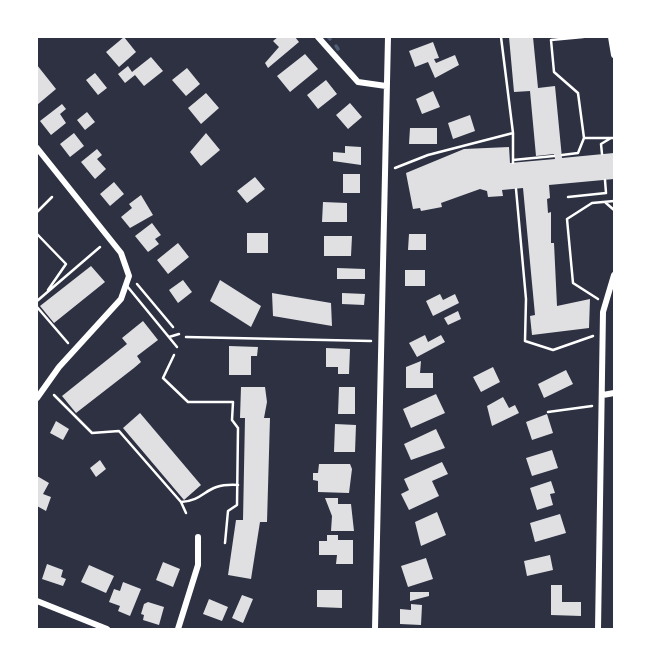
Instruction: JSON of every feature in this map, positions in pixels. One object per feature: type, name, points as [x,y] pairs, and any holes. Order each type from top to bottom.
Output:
[{"type":"street","points":[[318,37],[358,82],[386,86]]},
{"type":"street","points":[[375,629],[388,37]]},
{"type":"street","points":[[611,37],[614,55]]},
{"type":"street","points":[[37,148],[121,253],[129,276],[127,286],[111,311],[59,367],[37,398]]},
{"type":"street","points":[[598,629],[603,312],[614,275]]},
{"type":"street","points":[[603,395],[614,393]]},
{"type":"street","points":[[178,629],[198,565],[198,537]]},
{"type":"street","points":[[37,601],[107,629]]},
{"type":"lane","points":[[127,286],[177,347]]},
{"type":"lane","points":[[169,337],[179,334]]},
{"type":"path","points":[[501,37],[513,133],[513,162],[554,156]]},
{"type":"path","points":[[562,155],[578,153],[584,138],[578,93],[554,72],[551,40],[583,37]]},
{"type":"path","points":[[384,173],[428,155],[513,133]]},
{"type":"path","points":[[584,138],[613,138]]},
{"type":"path","points":[[602,155],[601,144],[613,138]]},
{"type":"path","points":[[568,197],[606,192],[605,180]]},
{"type":"path","points":[[516,189],[526,299],[525,341],[553,350],[596,336]]},
{"type":"path","points":[[601,193],[603,202],[614,210]]},
{"type":"path","points":[[37,212],[52,197]]},
{"type":"path","points":[[598,299],[573,283],[567,219],[592,203],[614,201]]},
{"type":"path","points":[[37,234],[66,264],[48,290]]},
{"type":"path","points":[[37,301],[100,247]]},
{"type":"path","points":[[137,284],[184,337],[371,341]]},
{"type":"path","points":[[37,307],[68,343]]},
{"type":"path","points":[[177,347],[163,378],[188,402],[233,402],[232,420],[238,428],[237,505],[228,512],[225,543]]},
{"type":"path","points":[[54,395],[92,433],[119,432],[181,502],[186,513]]},
{"type":"path","points":[[548,412],[595,405]]},
{"type":"path","points":[[181,502],[194,501],[213,486],[238,485]]},
{"type":"building","points":[[124,37],[136,52],[119,67],[106,52]]},
{"type":"building","points":[[278,37],[295,37],[299,42],[268,68],[265,63],[279,47],[273,41]]},
{"type":"building","points":[[509,37],[533,37],[538,88],[555,86],[562,158],[614,153],[614,179],[549,185],[550,198],[547,199],[548,213],[551,212],[551,243],[554,243],[557,306],[590,299],[589,328],[532,335],[530,316],[535,315],[523,188],[502,190],[503,196],[488,197],[487,191],[480,189],[441,203],[442,207],[421,211],[420,208],[413,209],[406,173],[464,149],[509,147],[510,163],[555,159],[554,154],[536,156],[530,91],[514,92]]},
{"type":"building","points":[[433,42],[439,58],[434,59],[436,63],[455,55],[459,65],[435,78],[428,62],[415,67],[409,51]]},
{"type":"building","points":[[305,54],[318,69],[290,92],[277,76]]},
{"type":"building","points":[[151,57],[163,71],[144,86],[135,75],[125,83],[118,74],[128,66],[132,72]]},
{"type":"building","points":[[37,65],[56,89],[37,105]]},
{"type":"building","points":[[187,68],[200,84],[186,96],[172,80]]},
{"type":"building","points":[[95,73],[107,88],[98,95],[86,80]]},
{"type":"building","points":[[326,80],[337,94],[318,109],[307,95]]},
{"type":"building","points":[[433,91],[440,107],[422,114],[416,99]]},
{"type":"building","points":[[206,93],[219,108],[201,124],[188,108]]},
{"type":"building","points":[[350,103],[362,117],[348,129],[336,115]]},
{"type":"building","points":[[62,104],[66,109],[60,114],[66,123],[51,135],[40,121]]},
{"type":"building","points":[[87,112],[95,122],[85,130],[77,120]]},
{"type":"building","points":[[470,115],[475,131],[453,139],[448,123]]},
{"type":"building","points":[[410,128],[437,128],[437,144],[409,144]]},
{"type":"building","points":[[74,133],[84,146],[70,157],[60,144]]},
{"type":"building","points":[[206,133],[220,150],[201,166],[190,152]]},
{"type":"building","points":[[345,146],[361,147],[361,165],[333,161],[333,152],[345,153]]},
{"type":"building","points":[[97,149],[102,155],[97,159],[106,169],[95,179],[81,162]]},
{"type":"building","points":[[343,174],[360,174],[360,193],[343,193]]},
{"type":"building","points":[[255,177],[265,189],[247,203],[237,191]]},
{"type":"building","points":[[114,182],[124,194],[110,206],[100,194]]},
{"type":"building","points":[[141,195],[153,215],[130,228],[121,217],[132,208],[129,204]]},
{"type":"building","points":[[323,202],[347,203],[347,222],[322,222]]},
{"type":"building","points":[[152,223],[161,235],[155,239],[159,244],[148,252],[135,236]]},
{"type":"building","points":[[247,233],[268,233],[268,253],[247,253]]},
{"type":"building","points":[[409,234],[426,234],[426,250],[408,250]]},
{"type":"building","points":[[324,236],[352,236],[351,256],[324,256]]},
{"type":"building","points":[[178,243],[189,257],[168,274],[157,260]]},
{"type":"building","points":[[91,266],[105,282],[54,323],[40,306]]},
{"type":"building","points":[[337,268],[365,269],[365,279],[337,279]]},
{"type":"building","points":[[405,270],[425,270],[425,286],[405,286]]},
{"type":"building","points":[[183,280],[192,292],[178,303],[169,290]]},
{"type":"building","points":[[220,280],[261,306],[251,327],[210,301]]},
{"type":"building","points":[[272,293],[331,303],[332,326],[273,316]]},
{"type":"building","points":[[342,293],[365,294],[364,305],[342,304]]},
{"type":"building","points":[[440,294],[443,300],[455,294],[459,303],[433,316],[426,301]]},
{"type":"building","points":[[458,311],[461,319],[448,325],[444,318]]},
{"type":"building","points":[[143,321],[158,340],[137,356],[141,362],[76,413],[62,396],[127,344],[122,338]]},
{"type":"building","points":[[425,335],[428,342],[441,335],[445,342],[417,357],[409,343]]},
{"type":"building","points":[[229,346],[258,347],[257,356],[251,356],[251,375],[229,375]]},
{"type":"building","points":[[326,348],[350,349],[349,374],[338,374],[338,367],[326,367]]},
{"type":"building","points":[[421,361],[420,373],[433,373],[433,388],[406,388],[406,367]]},
{"type":"building","points":[[493,367],[500,382],[481,392],[473,377]]},
{"type":"building","points":[[566,370],[573,384],[544,398],[538,384]]},
{"type":"building","points":[[241,387],[265,387],[267,402],[264,418],[270,418],[267,522],[260,522],[251,579],[228,575],[236,520],[243,520],[245,418],[240,418]]},
{"type":"building","points":[[339,387],[355,387],[355,414],[338,414]]},
{"type":"building","points":[[436,394],[445,413],[411,428],[403,409]]},
{"type":"building","points":[[503,397],[509,408],[515,405],[519,413],[492,426],[487,406]]},
{"type":"building","points":[[140,413],[201,485],[184,500],[123,428]]},
{"type":"building","points":[[547,414],[553,433],[532,440],[526,422]]},
{"type":"building","points":[[56,421],[69,429],[63,440],[50,433]]},
{"type":"building","points":[[335,424],[356,425],[355,452],[334,452]]},
{"type":"building","points":[[436,429],[445,448],[411,460],[404,444]]},
{"type":"building","points":[[552,450],[558,468],[532,476],[526,458]]},
{"type":"building","points":[[100,460],[106,469],[96,477],[90,468]]},
{"type":"building","points":[[442,462],[448,474],[432,481],[439,496],[409,510],[401,494],[409,490],[404,479]]},
{"type":"building","points":[[319,464],[350,464],[352,469],[349,493],[318,492],[318,481],[313,480],[313,473],[318,473]]},
{"type":"building","points":[[37,476],[49,483],[43,494],[51,497],[46,511],[37,506]]},
{"type":"building","points":[[551,481],[555,493],[550,494],[553,505],[537,510],[530,488]]},
{"type":"building","points":[[325,498],[338,498],[338,504],[351,504],[354,531],[331,531],[332,516]]},
{"type":"building","points":[[437,512],[446,535],[421,546],[415,522]]},
{"type":"building","points":[[560,514],[566,533],[535,542],[530,523]]},
{"type":"building","points":[[327,535],[338,535],[338,540],[353,540],[353,564],[336,564],[337,555],[319,555],[319,541],[327,541]]},
{"type":"building","points":[[550,555],[553,570],[527,576],[524,561]]},
{"type":"building","points":[[426,558],[433,579],[408,587],[401,566]]},
{"type":"building","points":[[163,562],[180,569],[173,587],[156,580]]},
{"type":"building","points":[[47,564],[63,570],[61,577],[66,579],[63,586],[42,579]]},
{"type":"building","points":[[89,565],[114,576],[106,593],[81,582]]},
{"type":"building","points":[[123,582],[141,589],[130,616],[118,611],[120,606],[109,602],[114,589],[120,591]]},
{"type":"building","points":[[551,585],[562,585],[562,602],[581,602],[581,616],[551,615]]},
{"type":"building","points":[[317,590],[342,590],[342,608],[317,607]]},
{"type":"building","points":[[410,592],[429,592],[429,596],[410,601]]},
{"type":"building","points":[[242,595],[253,599],[243,623],[232,618]]},
{"type":"building","points":[[209,599],[228,607],[222,621],[203,614]]},
{"type":"building","points":[[148,602],[164,607],[159,625],[143,620],[144,615],[141,614],[144,604]]},
{"type":"building","points":[[411,604],[422,605],[421,625],[400,624],[400,609],[411,610]]}]
